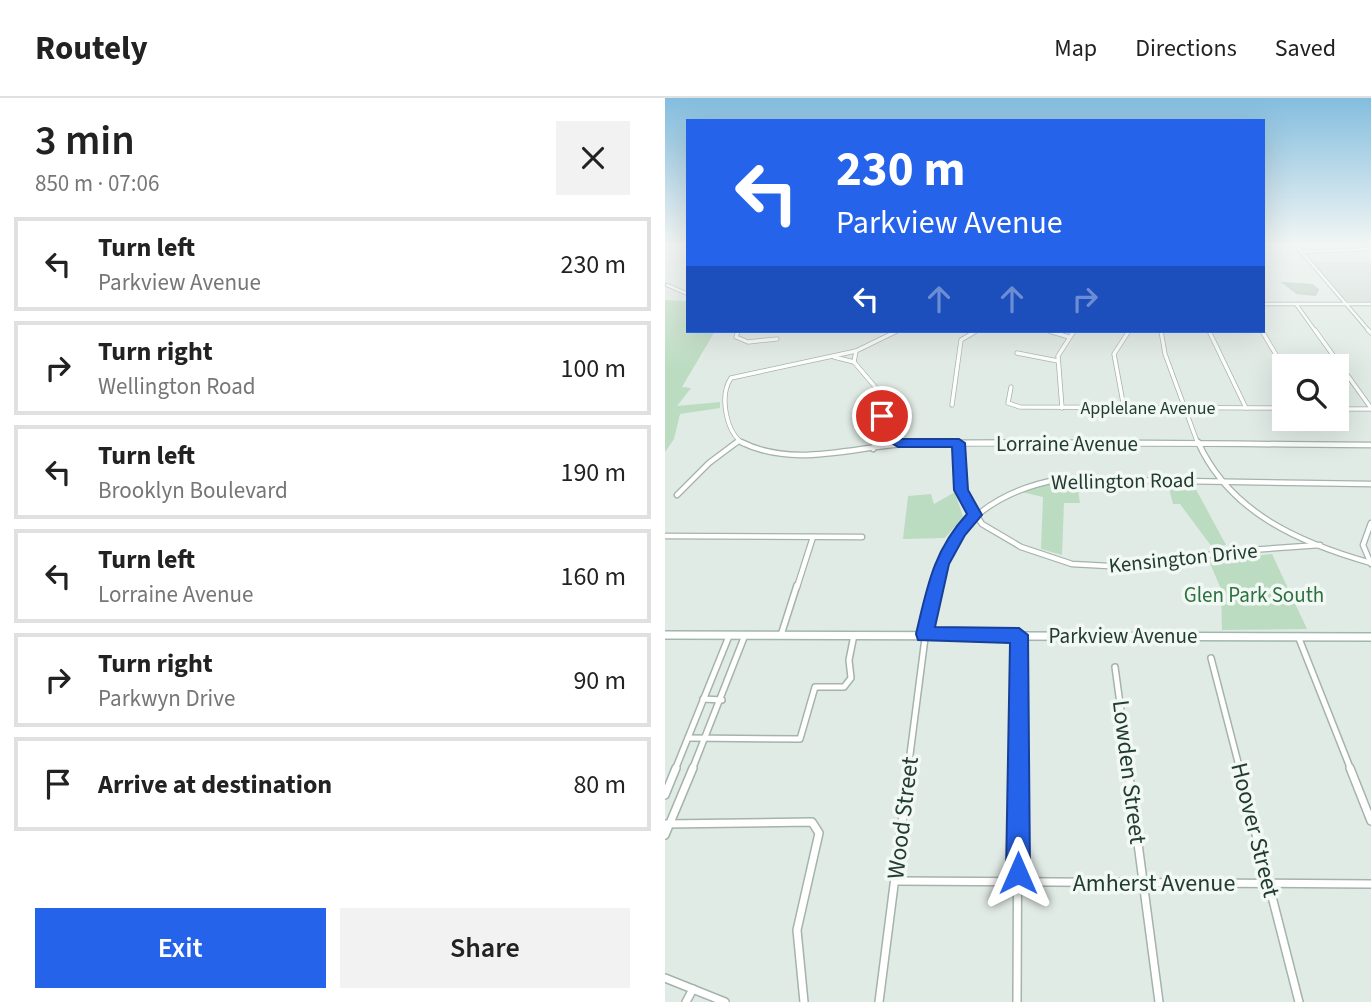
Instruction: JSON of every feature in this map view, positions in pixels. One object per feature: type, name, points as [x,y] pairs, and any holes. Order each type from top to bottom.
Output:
[{"type":"street","points":[[667,285],[686,293]]},
{"type":"street","points":[[1330,285],[1371,333]]},
{"type":"street","points":[[1265,304],[1371,304]]},
{"type":"street","points":[[1296,304],[1371,408]]},
{"type":"street","points":[[737,333],[736,337],[745,341],[777,339]]},
{"type":"street","points":[[677,495],[709,463],[739,441],[730,430],[727,384],[731,378],[856,351],[893,333]]},
{"type":"street","points":[[952,405],[961,340],[973,333]]},
{"type":"street","points":[[1056,333],[1069,337]]},
{"type":"street","points":[[1062,408],[1059,353],[1072,333]]},
{"type":"street","points":[[1123,408],[1114,354],[1128,333]]},
{"type":"street","points":[[1162,333],[1198,444],[1220,480],[1258,513],[1320,545],[1370,564]]},
{"type":"street","points":[[1210,333],[1246,408]]},
{"type":"street","points":[[1263,333],[1276,354]]},
{"type":"street","points":[[854,362],[856,351]]},
{"type":"street","points":[[1017,353],[1058,361]]},
{"type":"street","points":[[833,357],[854,362],[882,395],[881,432],[873,449]]},
{"type":"street","name":"Applelane Avenue","points":[[1011,387],[1007,401],[1011,405],[1062,408],[1272,408]]},
{"type":"street","points":[[1349,409],[1371,408]]},
{"type":"street","points":[[881,432],[898,443]]},
{"type":"street","name":"Lorraine Avenue","points":[[739,441],[760,450],[795,454],[873,449],[898,443],[1371,445]]},
{"type":"street","points":[[959,443],[961,490],[975,515]]},
{"type":"street","name":"Wellington Road","points":[[925,634],[941,564],[960,531],[975,515],[1010,492],[1048,480],[1220,480],[1371,484]]},
{"type":"street","name":"Kensington Drive","points":[[975,515],[993,532],[1021,547],[1089,567],[1135,566],[1236,551],[1320,545]]},
{"type":"street","points":[[1370,564],[1363,545],[1371,523]]},
{"type":"street","points":[[665,536],[862,537]]},
{"type":"street","points":[[781,635],[813,537]]},
{"type":"street","name":"Wood Street","points":[[880,1002],[925,634]]},
{"type":"street","name":"Parkview Avenue","points":[[665,635],[1371,637]]},
{"type":"street","points":[[665,795],[730,635]]},
{"type":"street","points":[[665,835],[722,700],[745,635]]},
{"type":"street","points":[[688,738],[800,739],[815,687],[844,687],[851,678],[849,660],[854,635]]},
{"type":"street","points":[[1017,1002],[1019,635]]},
{"type":"street","points":[[1298,636],[1371,821]]},
{"type":"street","name":"Hoover Street","points":[[1211,658],[1300,1002]]},
{"type":"street","name":"Lowden Street","points":[[1115,667],[1159,1002]]},
{"type":"street","points":[[703,699],[722,700]]},
{"type":"street","points":[[668,823],[812,822],[819,833],[797,930],[798,962],[804,1002]]},
{"type":"street","name":"Amherst Avenue","points":[[895,881],[1371,884]]},
{"type":"street","points":[[665,978],[725,1002]]},
{"type":"street","points":[[686,1002],[693,989]]},
{"type":"shaded area","points":[[1332,285],[1371,285],[1371,302],[1346,301]]},
{"type":"green space","points":[[665,300],[686,301],[686,333],[714,333],[682,387],[691,388],[677,406],[720,402],[720,408],[680,414],[674,439],[665,452]]},
{"type":"green space","points":[[1077,483],[1080,503],[1064,503],[1062,555],[1041,549],[1043,497],[1017,491],[1044,484]]},
{"type":"green space","points":[[1168,484],[1193,484],[1226,545],[1212,547],[1180,504],[1173,504]]},
{"type":"green space","points":[[955,492],[963,517],[945,538],[903,539],[908,496],[931,494],[934,504]]},
{"type":"green space","name":"Glen Park South","points":[[1272,554],[1307,629],[1222,630],[1221,589],[1209,561]]},
{"type":"building","points":[[1287,285],[1312,285],[1318,290],[1315,295],[1297,293]]},
{"type":"route","points":[[882,416],[881,432],[898,443],[959,443],[961,490],[975,515],[960,531],[941,564],[929,607],[925,634],[1019,635],[1018,873]]}]
